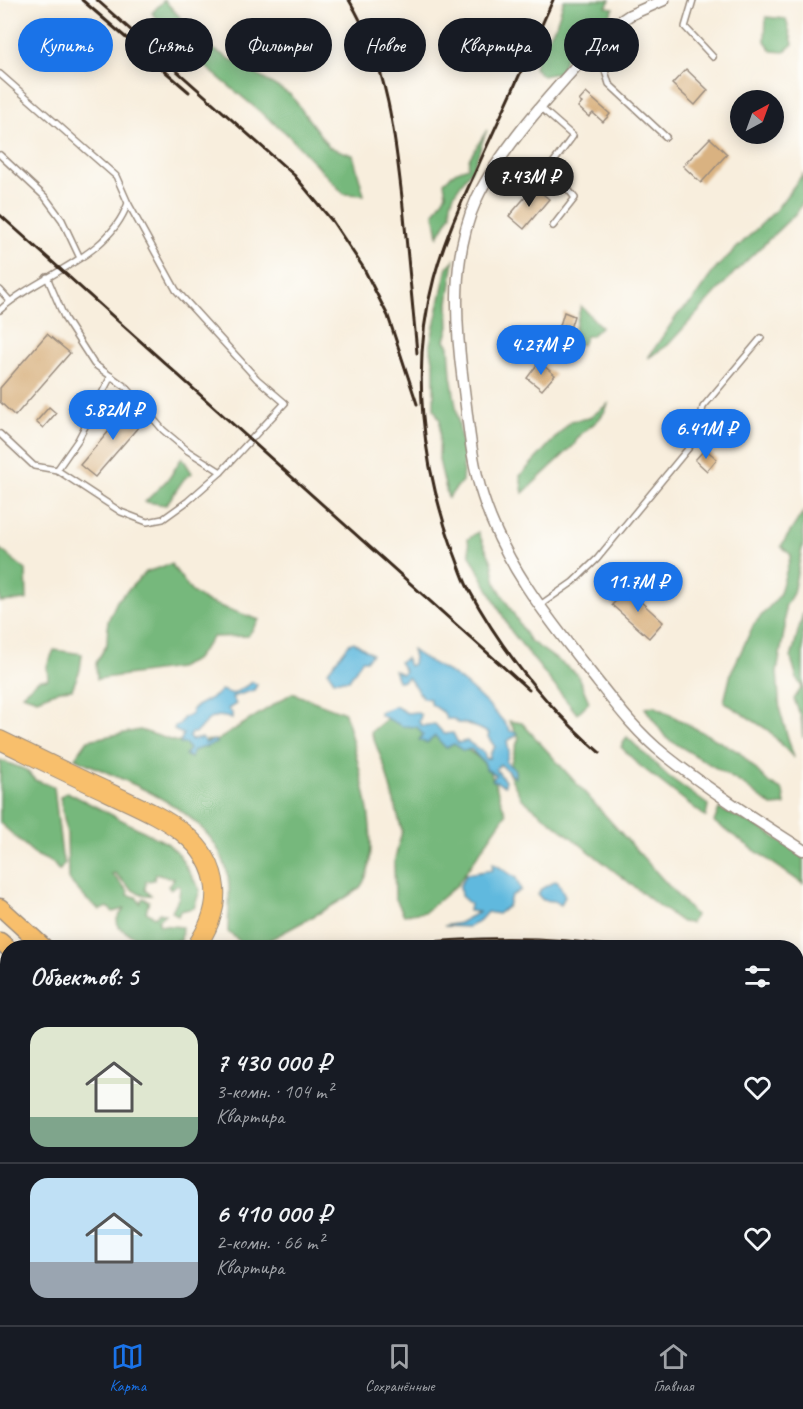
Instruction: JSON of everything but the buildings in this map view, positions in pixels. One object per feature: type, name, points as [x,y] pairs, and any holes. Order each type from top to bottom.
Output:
[{"type":"highway","points":[[0,740],[163,820],[191,839],[211,867],[215,894],[209,925],[200,940]]},
{"type":"main road","points":[[0,907],[36,940]]},
{"type":"street","points":[[626,18],[664,0]]},
{"type":"street","points":[[572,72],[541,108],[499,163],[479,195],[470,215],[459,262],[457,312],[459,355],[482,495],[502,546],[518,575],[625,717],[645,737],[704,784],[803,850]]},
{"type":"lane","points":[[693,0],[685,27],[713,57]]},
{"type":"lane","points":[[605,72],[609,84],[666,137]]},
{"type":"lane","points":[[0,74],[116,176],[128,203],[176,290],[256,379],[285,403],[221,472],[163,519],[147,522],[121,512],[57,470],[34,466],[0,434]]},
{"type":"lane","points":[[541,108],[573,136],[550,167],[575,198],[553,226]]},
{"type":"lane","points":[[0,155],[45,197],[62,220],[80,258]]},
{"type":"lane","points":[[0,310],[10,301],[105,240],[122,219],[128,203]]},
{"type":"lane","points":[[47,277],[65,319],[94,364],[127,388],[163,430],[188,451],[221,472]]},
{"type":"lane","points":[[0,290],[10,301]]},
{"type":"lane","points":[[540,605],[586,571],[612,541],[696,439],[703,407],[761,338]]},
{"type":"lane","points":[[57,470],[78,440],[111,376]]},
{"type":"green space","points":[[164,0],[181,18],[157,18],[152,13]]},
{"type":"green space","points":[[564,0],[610,0],[606,7],[614,8],[606,18],[564,18],[564,62],[561,72],[543,76],[538,72],[552,72],[552,31]]},
{"type":"green space","points":[[766,17],[786,19],[793,44],[784,52],[772,51],[765,41]]},
{"type":"green space","points":[[213,49],[225,56],[225,72],[252,72],[291,95],[329,147],[353,155],[364,195],[344,194],[286,133],[212,72]]},
{"type":"green space","points":[[487,130],[474,165],[454,194],[450,207],[451,214],[438,236],[434,213],[446,194],[444,182],[455,172],[468,167],[469,159]]},
{"type":"green space","points":[[803,174],[803,201],[798,211],[733,274],[668,345],[648,358],[678,314],[692,302],[715,269],[775,211]]},
{"type":"green space","points":[[454,260],[448,303],[449,327],[445,340],[449,346],[451,375],[464,457],[462,481],[448,498],[439,460],[440,420],[434,409],[434,365],[430,345],[447,267]]},
{"type":"green space","points":[[581,306],[601,327],[591,336],[586,336],[582,345],[576,342],[574,331]]},
{"type":"green space","points":[[608,404],[600,418],[523,493],[520,476],[571,421],[589,418]]},
{"type":"green space","points":[[182,457],[192,473],[184,479],[166,505],[145,502],[170,477]]},
{"type":"green space","points":[[803,512],[803,544],[793,593],[785,607],[785,627],[777,672],[780,711],[794,758],[768,730],[724,702],[731,673],[754,624],[779,596],[791,555],[781,546]]},
{"type":"green space","points":[[478,532],[492,562],[496,584],[529,640],[577,674],[589,702],[577,714],[511,631],[470,555],[468,539]]},
{"type":"green space","points":[[0,549],[26,570],[27,600],[0,602]]},
{"type":"green space","points":[[171,564],[191,591],[205,601],[259,620],[248,636],[213,637],[195,660],[178,668],[97,679],[96,663],[107,644],[108,621],[117,601],[146,572]]},
{"type":"green space","points":[[803,613],[803,738],[801,717],[794,699],[802,687],[797,679],[791,658]]},
{"type":"green space","points":[[54,650],[82,654],[80,670],[72,689],[60,690],[37,699],[22,694],[39,680],[48,679],[47,666]]},
{"type":"green space","points":[[292,693],[345,713],[361,776],[370,826],[371,849],[368,870],[361,886],[356,891],[269,940],[238,940],[228,932],[228,876],[217,847],[203,829],[164,800],[75,758],[88,740],[140,730],[177,742],[218,740]]},
{"type":"green space","points":[[654,706],[739,752],[769,783],[783,791],[785,805],[772,806],[741,783],[666,738],[645,708]]},
{"type":"green space","points":[[390,716],[444,737],[482,761],[489,770],[506,814],[457,885],[425,912],[404,915],[395,897],[394,863],[402,831],[385,768],[371,732]]},
{"type":"green space","points":[[509,721],[522,723],[695,915],[691,923],[682,922],[659,906],[521,798],[508,772],[519,737]]},
{"type":"green space","points":[[627,737],[668,776],[708,805],[706,817],[639,765],[621,747]]},
{"type":"green space","points":[[0,760],[26,770],[35,780],[54,787],[62,856],[65,863],[59,871],[53,863],[36,855],[0,823]]},
{"type":"green space","points":[[67,792],[167,843],[178,853],[200,890],[194,908],[180,911],[178,916],[172,911],[179,897],[180,887],[177,885],[170,889],[168,886],[174,879],[155,874],[154,880],[146,881],[145,890],[151,895],[145,895],[131,888],[115,873],[112,874],[128,891],[128,895],[136,897],[140,903],[143,898],[149,901],[146,912],[155,917],[159,913],[165,914],[158,920],[160,925],[182,927],[181,940],[139,940],[118,927],[117,919],[124,909],[113,912],[108,907],[100,910],[87,900],[68,879],[67,834],[60,797]]},
{"type":"green space","points":[[719,809],[761,828],[803,856],[803,884],[714,822]]},
{"type":"water","points":[[354,642],[372,654],[367,660],[362,660],[349,680],[334,680],[328,671],[349,644]]},
{"type":"water","points":[[412,650],[464,683],[495,712],[510,731],[517,733],[507,741],[509,752],[506,762],[515,770],[515,778],[500,764],[496,769],[505,781],[505,786],[492,780],[496,775],[486,769],[485,764],[471,749],[463,751],[454,744],[446,748],[435,736],[427,743],[419,740],[423,735],[417,727],[402,726],[380,715],[380,712],[395,706],[407,713],[416,712],[421,715],[419,722],[422,726],[435,724],[444,734],[453,733],[458,743],[467,741],[484,753],[486,759],[490,758],[495,747],[488,737],[489,733],[468,724],[458,723],[454,719],[446,719],[444,713],[430,703],[430,699],[423,698],[408,677],[403,681],[398,681],[394,670],[402,674],[405,671],[399,662],[406,658],[409,666],[413,664]]},
{"type":"water","points":[[253,682],[257,685],[254,690],[232,697],[236,704],[228,709],[232,713],[232,719],[220,716],[211,718],[189,737],[191,740],[202,738],[206,743],[214,740],[217,743],[192,751],[191,758],[185,755],[189,749],[186,744],[180,744],[183,734],[174,730],[175,726],[179,725],[184,717],[191,715],[193,708],[215,696],[221,690],[233,694]]},
{"type":"water","points":[[493,863],[516,878],[521,890],[511,896],[508,906],[498,914],[487,912],[480,920],[468,927],[444,926],[459,923],[479,912],[469,911],[470,904],[461,896],[460,885],[467,874],[492,870]]},
{"type":"water","points":[[555,881],[558,882],[565,896],[561,905],[554,901],[543,900],[538,895],[541,889]]},
{"type":"railway","points":[[82,0],[189,92]]},
{"type":"railway","points":[[97,0],[294,175],[333,222],[363,267],[388,316],[417,404]]},
{"type":"railway","points":[[349,0],[363,25],[373,51],[382,78],[394,132],[417,353]]},
{"type":"railway","points":[[553,0],[462,202],[438,262],[422,346],[423,416],[427,450],[442,518],[468,588],[510,656],[543,697],[600,753]]},
{"type":"railway","points":[[0,215],[529,690]]},
{"type":"railway","points":[[464,940],[557,940]]}]
